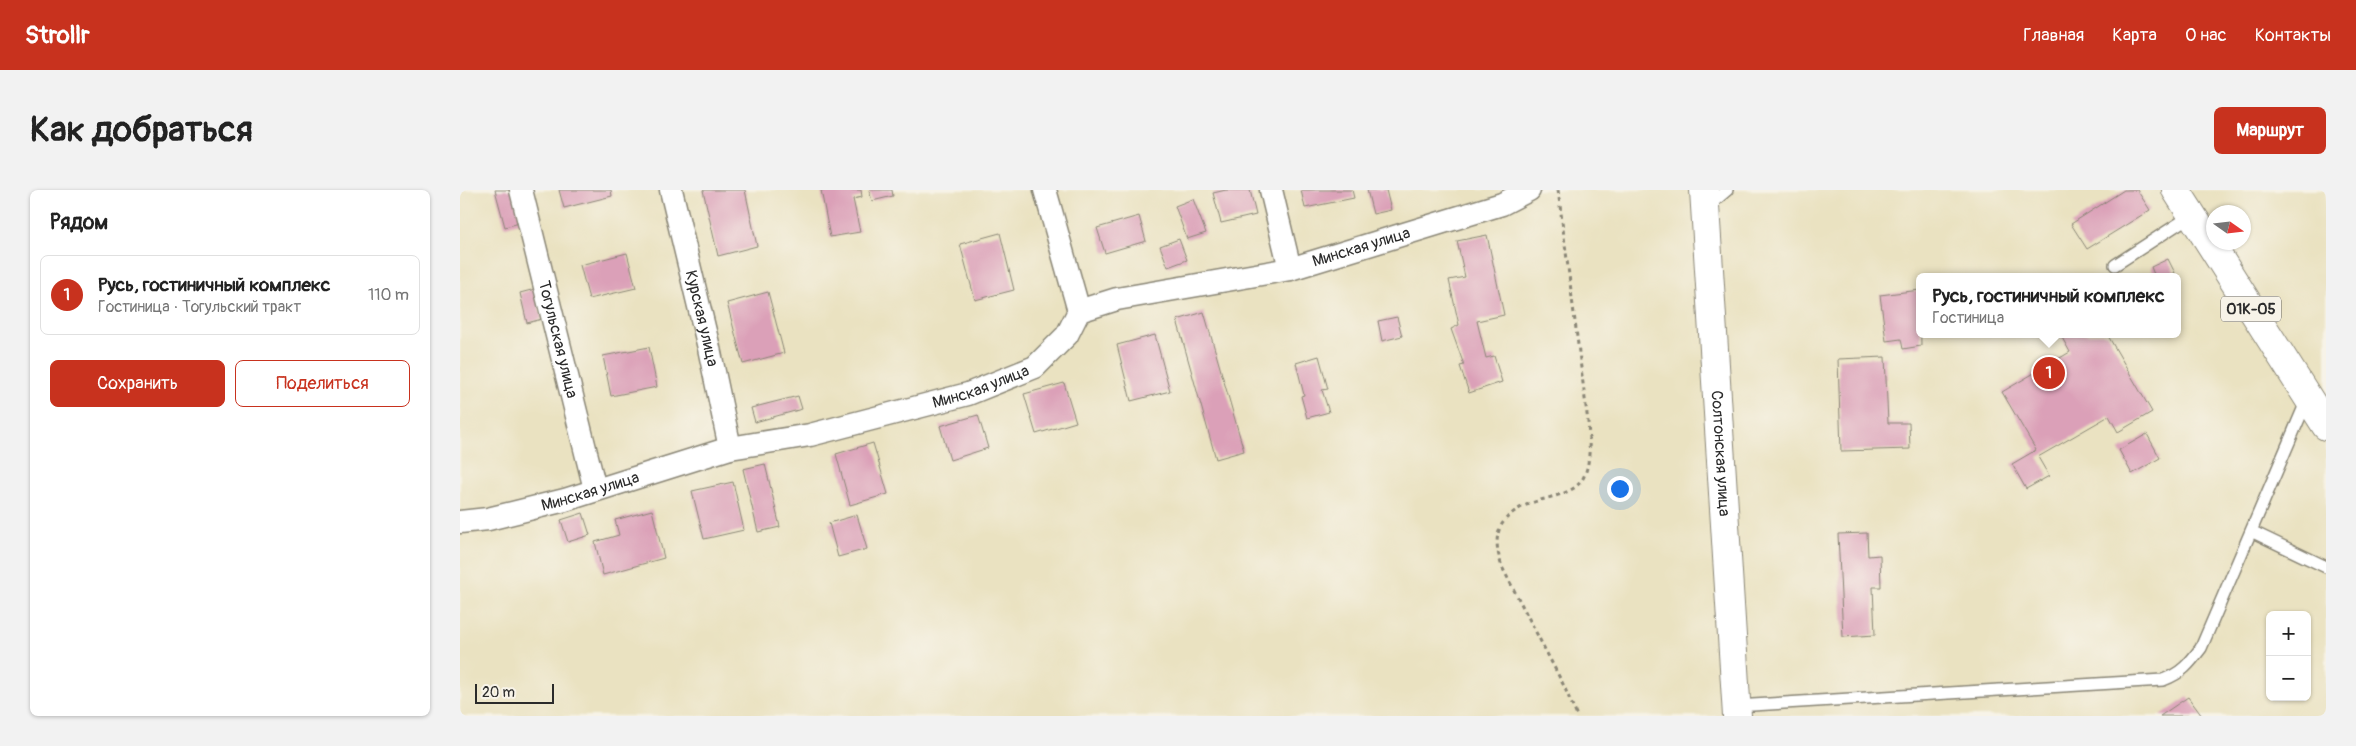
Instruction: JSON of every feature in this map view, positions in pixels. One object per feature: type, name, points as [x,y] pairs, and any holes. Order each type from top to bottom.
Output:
[{"type":"main road","name":"01К-05","points":[[2178,190],[2326,426]]},
{"type":"main road","name":"Солтонская улица","points":[[1705,199],[1736,711]]},
{"type":"street","name":"Тогульская улица","points":[[522,190],[595,489]]},
{"type":"street","name":"Курская улица","points":[[671,190],[714,367],[730,448]]},
{"type":"street","points":[[1046,190],[1080,310]]},
{"type":"street","points":[[1271,190],[1290,269]]},
{"type":"street","name":"Минская улица","points":[[460,522],[488,519],[565,500],[730,448],[810,435],[968,394],[1035,367],[1067,336],[1080,310],[1117,299],[1290,269],[1487,199],[1529,190]]},
{"type":"lane","points":[[1705,199],[1727,190]]},
{"type":"lane","points":[[2115,265],[2192,215]]},
{"type":"lane","points":[[1736,711],[2163,680],[2176,675],[2186,668],[2201,648],[2308,398]]},
{"type":"lane","points":[[2251,531],[2326,568]]},
{"type":"path","points":[[1558,190],[1588,422],[1589,454],[1583,478],[1572,490],[1524,504],[1513,511],[1497,532],[1497,551],[1502,567],[1563,684],[1577,716]]},
{"type":"building","points":[[495,190],[515,190],[523,222],[505,227]]},
{"type":"building","points":[[559,190],[611,190],[612,196],[564,208]]},
{"type":"building","points":[[703,190],[745,190],[757,246],[718,256]]},
{"type":"building","points":[[821,190],[861,190],[862,197],[853,199],[860,232],[830,237]]},
{"type":"building","points":[[869,190],[892,190],[893,196],[872,201]]},
{"type":"building","points":[[1226,190],[1250,190],[1256,215],[1221,223],[1213,193]]},
{"type":"building","points":[[1301,190],[1352,190],[1354,198],[1305,208]]},
{"type":"building","points":[[1367,190],[1386,190],[1391,210],[1373,214]]},
{"type":"building","points":[[2124,190],[2137,190],[2150,210],[2087,249],[2071,224]]},
{"type":"building","points":[[1193,199],[1206,233],[1187,239],[1175,206]]},
{"type":"building","points":[[1139,216],[1146,241],[1105,253],[1097,228]]},
{"type":"building","points":[[1000,233],[1014,290],[975,300],[960,244]]},
{"type":"building","points":[[1487,235],[1504,315],[1477,321],[1486,358],[1494,356],[1502,382],[1469,393],[1460,366],[1464,365],[1451,329],[1459,325],[1449,280],[1465,277],[1457,241]]},
{"type":"building","points":[[1179,239],[1187,260],[1168,267],[1160,246]]},
{"type":"building","points":[[627,253],[636,288],[589,299],[580,265]]},
{"type":"building","points":[[2168,259],[2175,273],[2153,273],[2151,267]]},
{"type":"building","points":[[535,289],[542,319],[527,323],[520,293]]},
{"type":"building","points":[[1916,290],[1916,338],[1921,338],[1921,346],[1903,349],[1901,339],[1886,341],[1880,295]]},
{"type":"building","points":[[768,292],[784,353],[743,364],[727,303]]},
{"type":"building","points":[[1204,312],[1244,451],[1216,459],[1177,320]]},
{"type":"building","points":[[1397,317],[1402,336],[1382,341],[1378,321]]},
{"type":"building","points":[[1155,335],[1170,391],[1131,401],[1117,345]]},
{"type":"building","points":[[2062,338],[2109,338],[2152,412],[2118,432],[2109,416],[2038,457],[2049,476],[2026,489],[2012,464],[2036,450],[2002,392],[2070,352]]},
{"type":"building","points":[[649,347],[657,387],[611,396],[603,356]]},
{"type":"building","points":[[1319,356],[1328,389],[1322,390],[1329,412],[1307,418],[1301,396],[1304,395],[1296,363]]},
{"type":"building","points":[[1885,357],[1888,423],[1909,423],[1910,449],[1841,451],[1838,359]]},
{"type":"building","points":[[1064,383],[1076,422],[1036,434],[1024,394]]},
{"type":"building","points":[[798,396],[802,409],[755,422],[751,408]]},
{"type":"building","points":[[978,415],[988,448],[950,460],[940,426]]},
{"type":"building","points":[[2147,434],[2160,458],[2132,474],[2119,450]]},
{"type":"building","points":[[873,443],[888,494],[850,505],[836,454]]},
{"type":"building","points":[[765,464],[780,527],[758,532],[743,469]]},
{"type":"building","points":[[733,482],[744,530],[704,539],[692,491]]},
{"type":"building","points":[[652,510],[664,558],[603,575],[595,542],[619,535],[615,520]]},
{"type":"building","points":[[583,513],[590,535],[568,542],[561,520]]},
{"type":"building","points":[[857,515],[867,549],[838,557],[829,523]]},
{"type":"building","points":[[1867,533],[1868,556],[1880,555],[1881,587],[1873,587],[1875,635],[1843,637],[1838,534]]},
{"type":"building","points":[[2188,697],[2202,716],[2160,716]]},
{"type":"place","name":"Русь, гостиничный комплекс","points":[[2049,373]]}]
